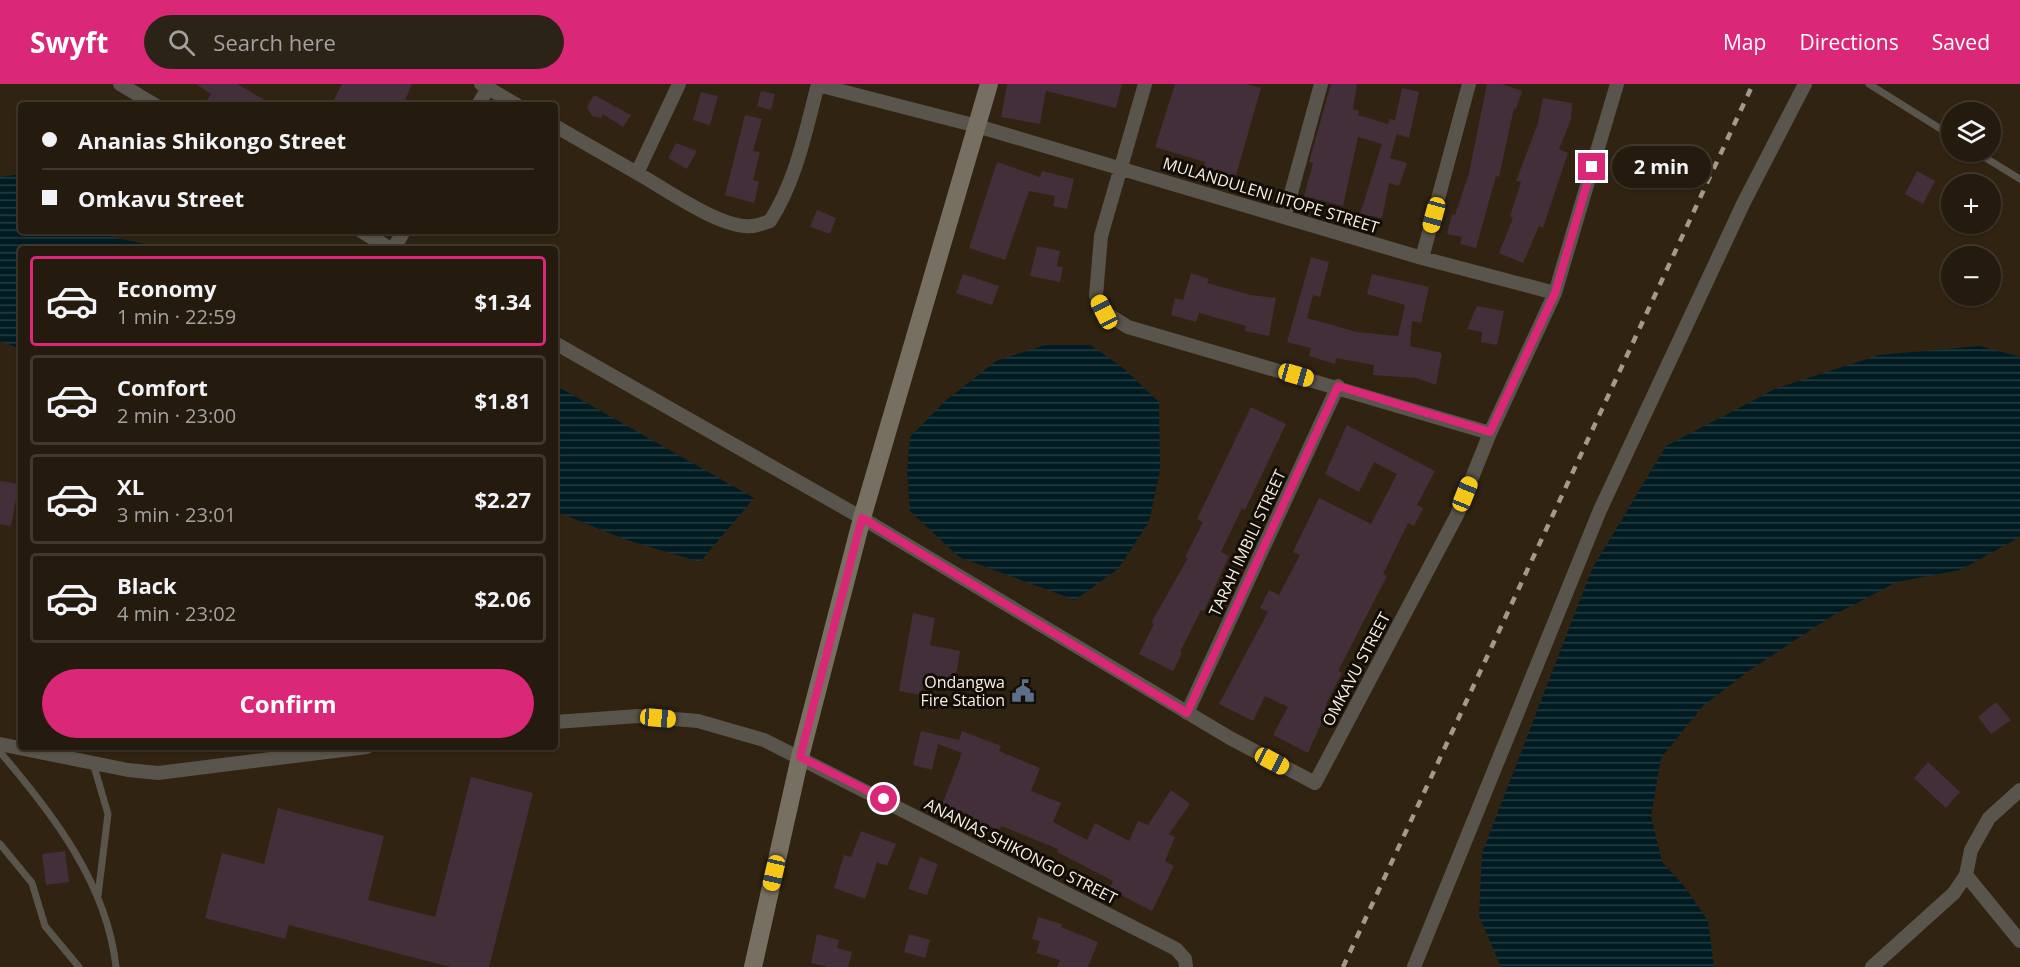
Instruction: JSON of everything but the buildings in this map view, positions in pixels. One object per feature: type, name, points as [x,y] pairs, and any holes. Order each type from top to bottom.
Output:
[{"type":"street","points":[[120,84],[150,102]]},
{"type":"street","points":[[637,173],[679,84]]},
{"type":"street","points":[[753,967],[800,757],[862,518],[989,84]]},
{"type":"street","points":[[1144,84],[1101,236],[1096,296],[1104,312],[1128,327],[1338,386],[1490,432]]},
{"type":"street","points":[[1285,216],[1321,84]]},
{"type":"street","points":[[1422,258],[1469,84]]},
{"type":"street","name":"OMKAVU STREET","points":[[558,345],[862,518],[1187,713],[1315,783],[1457,514],[1490,432],[1555,293],[1617,84]]},
{"type":"street","points":[[1414,967],[1600,510],[1744,202],[1805,84]]},
{"type":"street","points":[[558,128],[734,225],[751,226],[770,221],[781,204],[798,156],[818,85]]},
{"type":"street","name":"MULANDULENI IITOPE STREET","points":[[818,85],[978,126],[1422,258],[1555,293]]},
{"type":"street","points":[[479,102],[484,86],[513,102]]},
{"type":"street","points":[[366,234],[387,246]]},
{"type":"street","name":"TARAH IMBILI STREET","points":[[1187,713],[1338,386]]},
{"type":"street","name":"ANANIAS SHIKONGO STREET","points":[[558,722],[638,716],[698,721],[764,740],[1176,949],[1185,959],[1186,967]]},
{"type":"street","points":[[0,744],[18,748]]},
{"type":"street","points":[[29,750],[158,773],[344,750]]},
{"type":"street","points":[[1872,967],[1954,893],[1966,875],[1971,850],[1989,818],[2020,790]]},
{"type":"street","points":[[1966,875],[2020,941]]},
{"type":"lane","points":[[1875,85],[1941,129]]},
{"type":"lane","points":[[1992,162],[2020,179]]},
{"type":"lane","points":[[0,752],[26,782],[77,853],[98,897],[114,944],[116,967]]},
{"type":"lane","points":[[93,763],[108,814],[98,897]]},
{"type":"lane","points":[[0,844],[32,883],[45,926],[80,967]]},
{"type":"water","points":[[18,174],[18,234],[110,234],[112,237],[154,246],[18,246],[18,348],[0,341],[0,177]]},
{"type":"water","points":[[1045,345],[1090,345],[1122,367],[1159,402],[1160,470],[1149,522],[1118,569],[1075,600],[959,557],[910,511],[907,471],[910,437],[944,402],[996,361]]},
{"type":"water","points":[[1980,346],[2020,357],[2020,537],[1960,570],[1897,582],[1832,616],[1750,670],[1703,706],[1661,758],[1651,816],[1662,862],[1685,887],[1708,921],[1714,967],[1501,967],[1479,916],[1482,853],[1592,569],[1666,446],[1777,388],[1879,355]]},
{"type":"water","points":[[558,387],[754,498],[700,562],[624,539],[558,512]]},
{"type":"railway","points":[[1343,967],[1753,84]]},
{"type":"place","name":"Ondangwa Fire Station","points":[[1023,691]]},
{"type":"route","points":[[884,799],[800,757],[862,518],[1187,713],[1338,386],[1490,432],[1555,293],[1592,167]]}]
